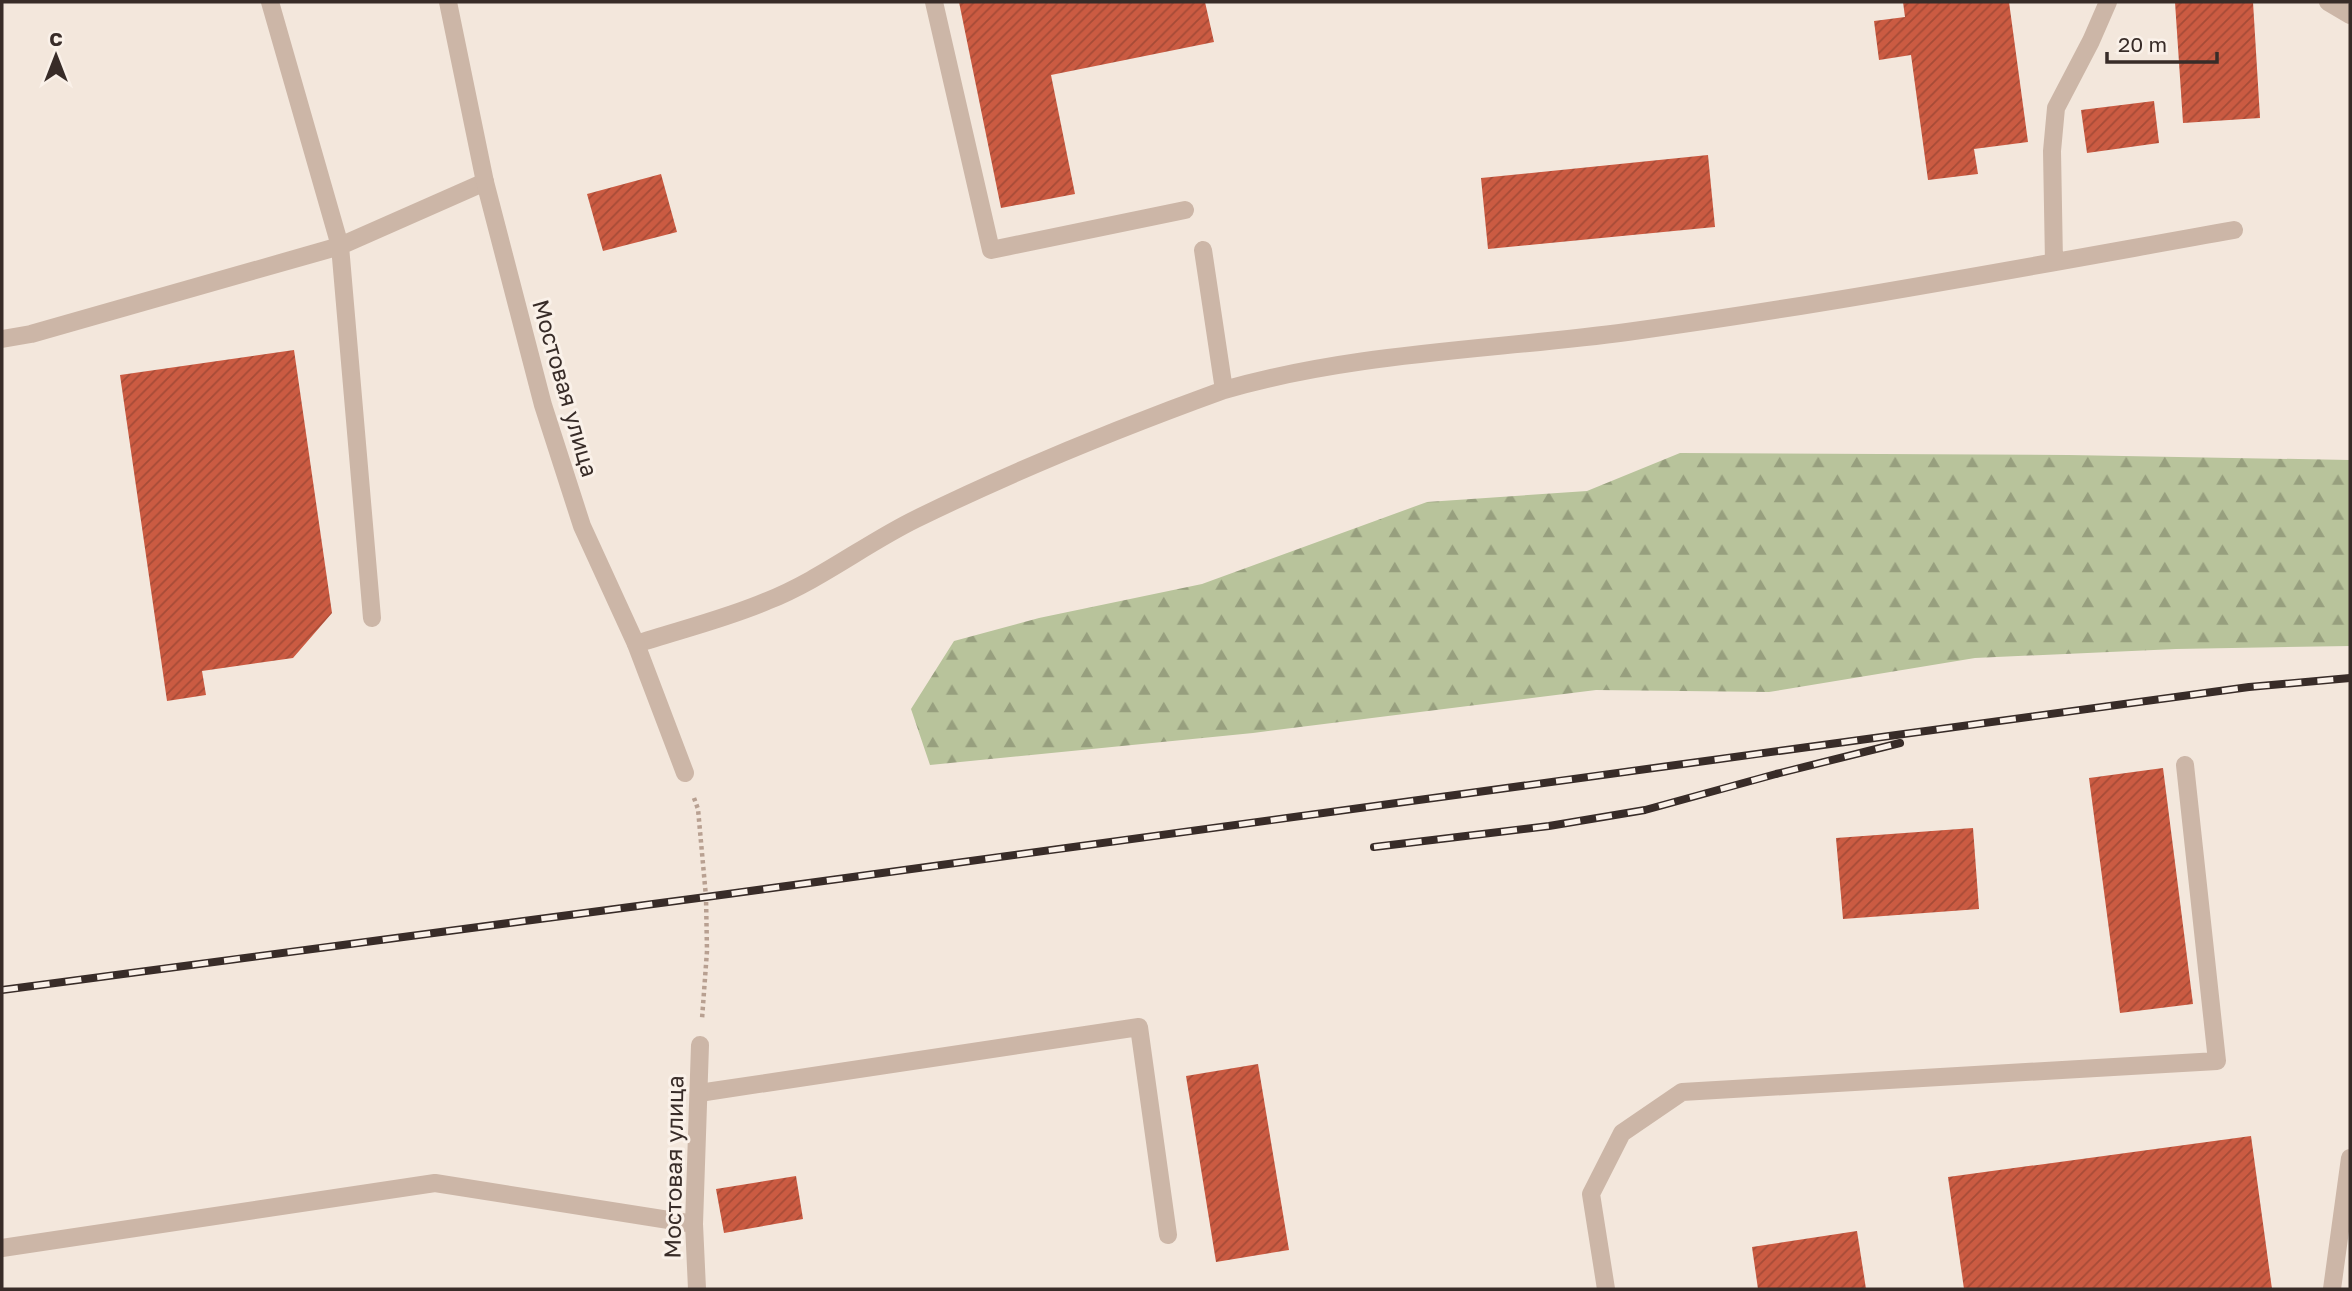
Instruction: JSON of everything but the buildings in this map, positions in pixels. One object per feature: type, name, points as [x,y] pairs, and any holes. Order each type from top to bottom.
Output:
[{"type":"street","points":[[270,2],[340,246],[372,618]]},
{"type":"street","name":"Мостовая улица","points":[[448,2],[485,182],[543,405],[583,526],[636,644],[684,773]]},
{"type":"street","points":[[934,2],[991,250],[1185,210]]},
{"type":"street","points":[[2054,262],[2052,151],[2056,108],[2108,2]]},
{"type":"street","points":[[2328,2],[2350,15]]},
{"type":"street","points":[[2,340],[32,334],[340,246],[485,182]]},
{"type":"street","points":[[636,644],[766,602],[810,580],[912,521],[982,488],[1121,427],[1269,377],[1363,360],[1553,341],[1679,324],[2234,230]]},
{"type":"street","points":[[1203,250],[1224,390]]},
{"type":"street","points":[[1606,1289],[1591,1194],[1622,1133],[1682,1092],[2217,1060],[2185,765]]},
{"type":"street","points":[[699,1093],[1139,1027],[1168,1235]]},
{"type":"street","name":"Мостовая улица","points":[[697,1289],[694,1224],[700,1045]]},
{"type":"street","points":[[2332,1289],[2350,1158]]},
{"type":"street","points":[[2,1248],[435,1183],[694,1224]]},
{"type":"path","points":[[684,773],[698,809],[706,897],[707,951],[700,1045]]},
{"type":"green space","points":[[1680,453],[2350,460],[2350,646],[2176,649],[1975,658],[1769,692],[1596,690],[1253,733],[930,765],[911,709],[954,641],[1039,618],[1202,584],[1427,502],[1587,491]]},
{"type":"railway","points":[[2,990],[2249,687],[2350,678]]},
{"type":"railway","points":[[1374,847],[1549,826],[1645,810],[1900,743]]}]
